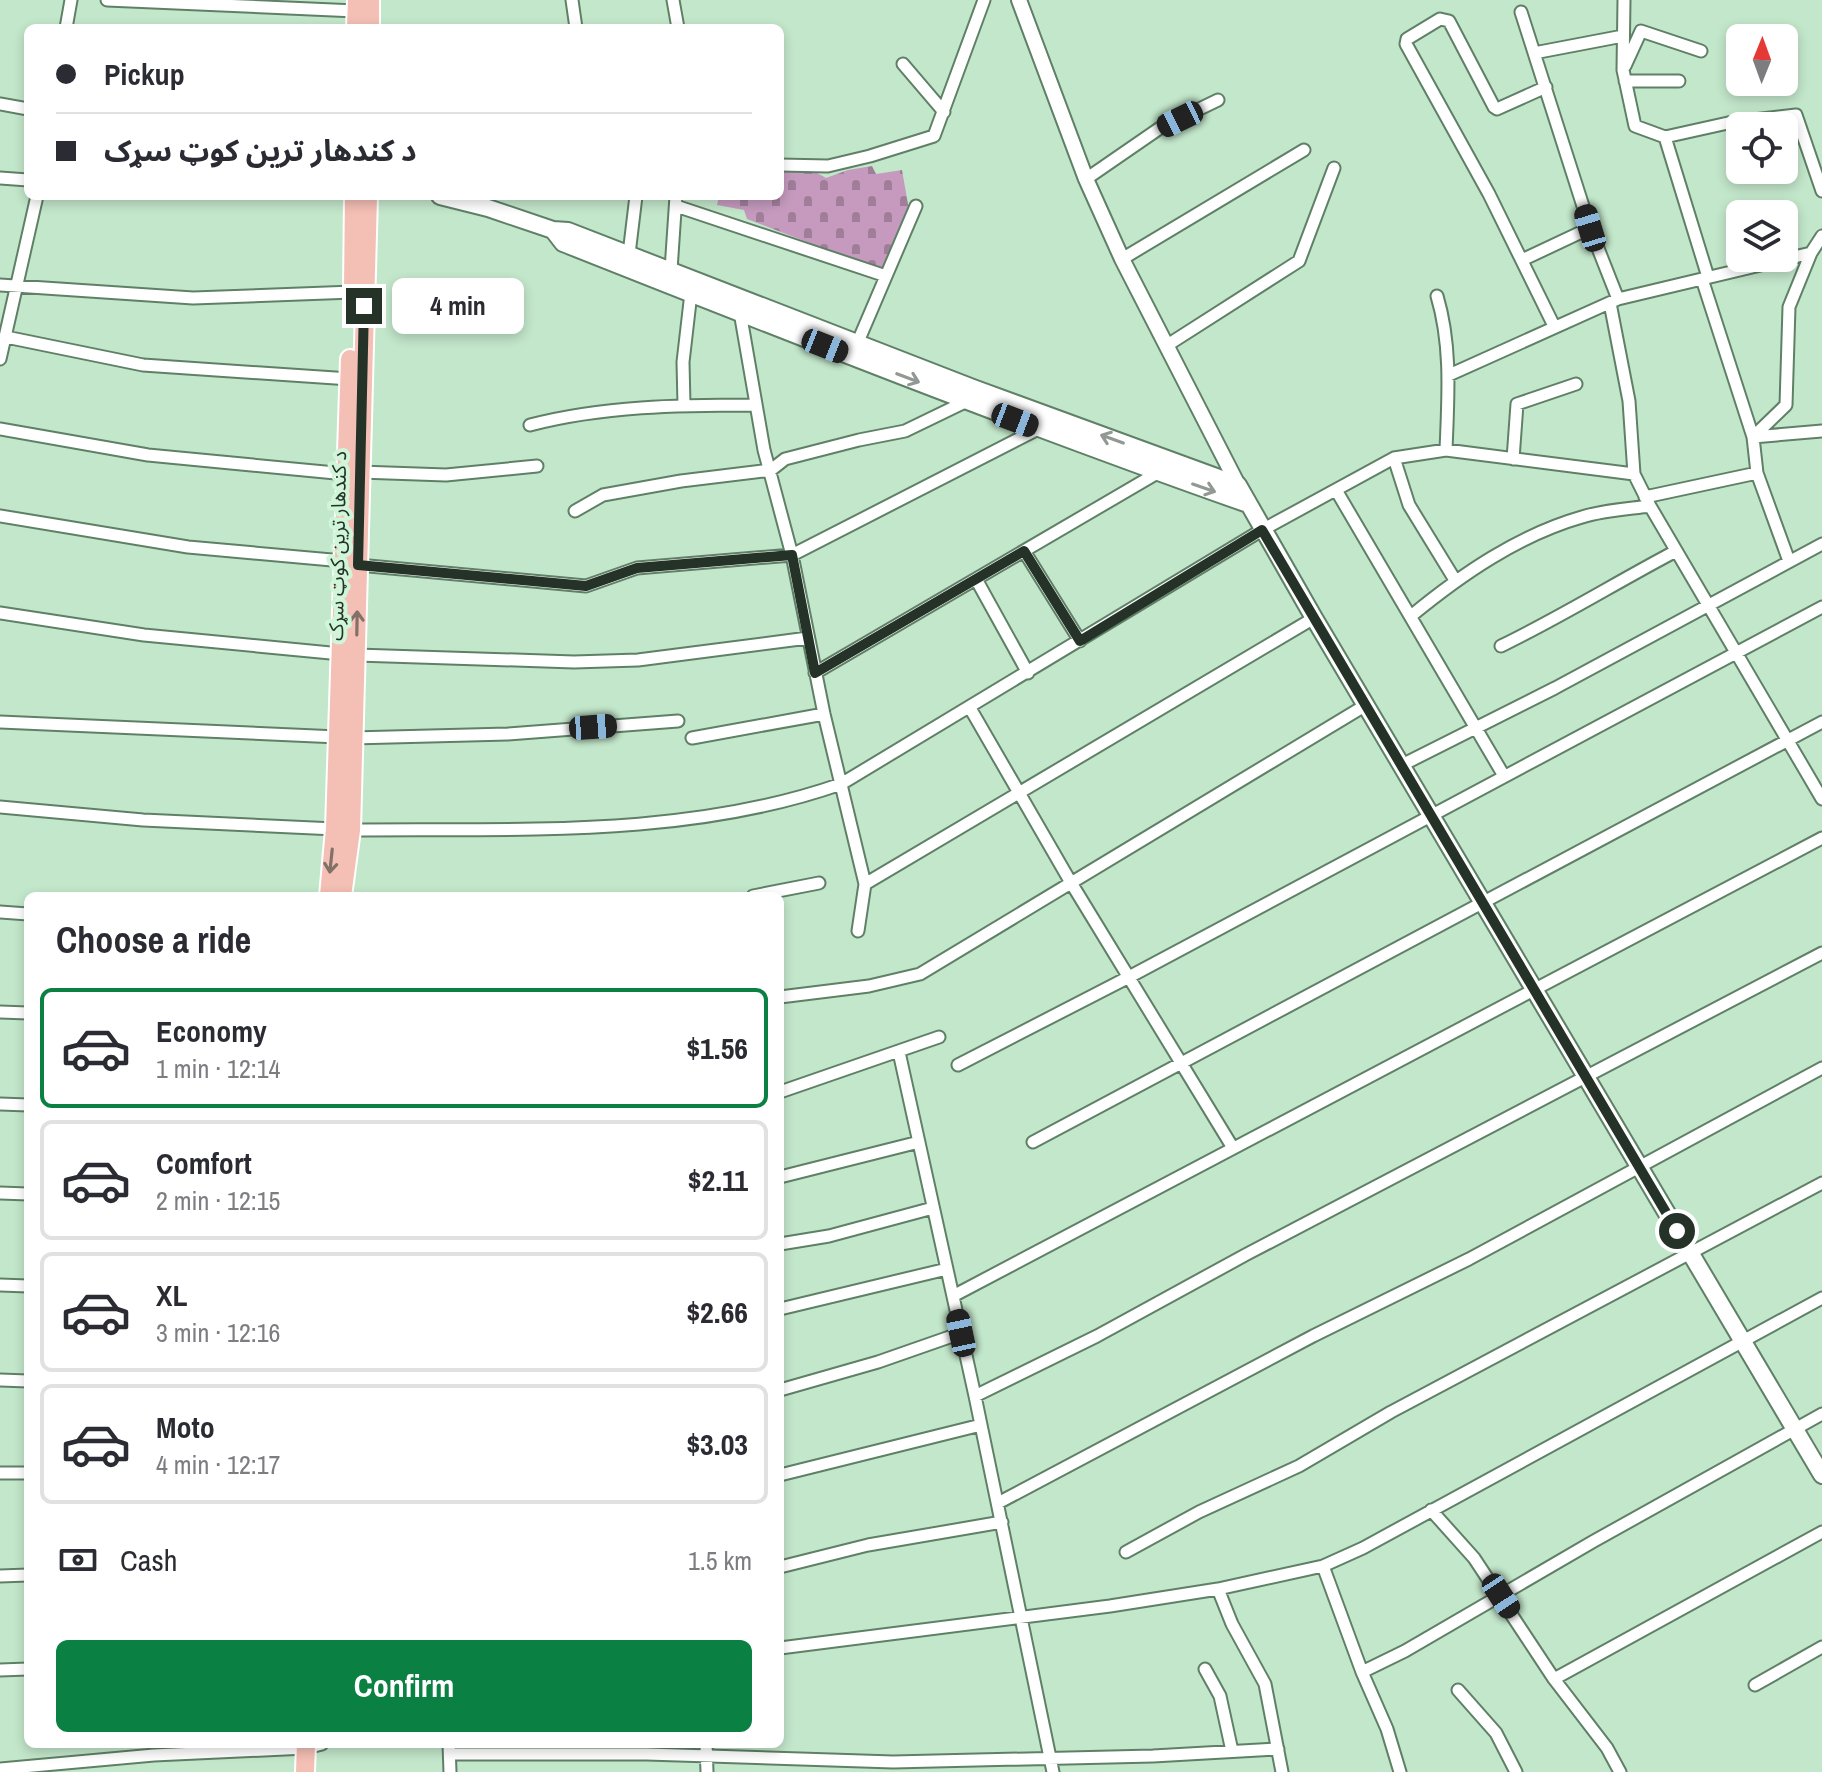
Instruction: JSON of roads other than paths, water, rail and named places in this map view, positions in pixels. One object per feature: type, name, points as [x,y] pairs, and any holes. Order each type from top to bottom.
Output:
[{"type":"main road","name":"د کندهار ترين کوټ سړک","points":[[342,892],[353,473],[354,200]]},
{"type":"main road","name":"د کندهار ترين کوټ سړک","points":[[354,366],[368,200]]},
{"type":"main road","points":[[456,200],[553,230],[568,231],[857,344],[1238,485],[1822,1475]]},
{"type":"main road","points":[[553,230],[563,243],[1038,429],[1248,504]]},
{"type":"main road","name":"د کندهار ترين کوټ سړک","points":[[330,892],[343,830]]},
{"type":"main road","points":[[294,1772],[304,1748]]},
{"type":"main road","points":[[305,1748],[305,1772]]},
{"type":"street","points":[[67,24],[71,0]]},
{"type":"street","points":[[107,0],[360,10]]},
{"type":"street","points":[[572,0],[575,24]]},
{"type":"street","points":[[673,0],[677,24]]},
{"type":"street","points":[[784,165],[828,166],[929,139],[937,132],[984,0]]},
{"type":"street","points":[[1019,0],[1086,179],[1122,259],[1238,485]]},
{"type":"street","points":[[1624,0],[1624,76],[1635,126],[1665,137],[1728,123],[1796,115],[1822,191]]},
{"type":"street","points":[[1521,12],[1614,301],[1629,401],[1634,474],[1822,799]]},
{"type":"street","points":[[1546,87],[1497,109],[1449,21],[1440,19],[1407,39],[1406,44],[1489,194],[1554,326]]},
{"type":"street","points":[[1624,76],[1641,31],[1701,51]]},
{"type":"street","points":[[1534,53],[1623,36]]},
{"type":"street","points":[[903,64],[944,112]]},
{"type":"street","points":[[1624,76],[1679,81]]},
{"type":"street","points":[[1086,179],[1160,128],[1218,100]]},
{"type":"street","points":[[0,104],[24,108]]},
{"type":"street","points":[[1665,137],[1753,437],[1757,473],[1789,561]]},
{"type":"street","points":[[1122,259],[1304,150]]},
{"type":"street","points":[[1166,346],[1299,261],[1334,168]]},
{"type":"street","points":[[0,178],[24,180]]},
{"type":"street","points":[[0,357],[36,200]]},
{"type":"street","points":[[629,254],[636,200]]},
{"type":"street","points":[[671,270],[676,201],[886,276]]},
{"type":"street","points":[[857,344],[916,206]]},
{"type":"street","points":[[1522,260],[1590,228]]},
{"type":"street","points":[[1753,437],[1786,405],[1789,307],[1811,253],[1822,236]]},
{"type":"street","points":[[1449,375],[1614,301],[1811,253]]},
{"type":"street","points":[[0,285],[193,298],[353,292]]},
{"type":"street","points":[[684,405],[683,362],[691,293]]},
{"type":"street","points":[[1437,296],[1445,322],[1449,375],[1446,450]]},
{"type":"street","points":[[740,312],[755,405],[792,555],[824,714],[865,884],[858,931]]},
{"type":"street","points":[[6,337],[143,365],[354,366]]},
{"type":"street","points":[[1513,459],[1517,404],[1576,384]]},
{"type":"street","points":[[575,511],[603,495],[771,470],[785,459],[905,431],[967,401]]},
{"type":"street","points":[[530,425],[572,414],[684,405],[755,405]]},
{"type":"street","points":[[0,429],[148,455],[353,473],[446,475],[537,466]]},
{"type":"street","points":[[0,516],[188,547],[586,586],[637,568],[792,555],[1038,429]]},
{"type":"street","points":[[1753,437],[1822,431]]},
{"type":"street","points":[[0,807],[143,820],[343,830],[608,827],[693,820],[841,784],[1262,530],[1394,458],[1446,450],[1634,474]]},
{"type":"street","points":[[1394,458],[1409,505],[1455,580]]},
{"type":"street","points":[[815,673],[1159,472]]},
{"type":"street","points":[[1411,616],[1455,580],[1557,525],[1757,473]]},
{"type":"street","points":[[1336,490],[1504,776]]},
{"type":"street","points":[[1402,765],[1822,544]]},
{"type":"street","points":[[1024,551],[1080,641]]},
{"type":"street","points":[[1501,646],[1565,614],[1603,589],[1676,551]]},
{"type":"street","points":[[976,579],[1028,673]]},
{"type":"street","points":[[958,1065],[1822,607]]},
{"type":"street","points":[[0,613],[144,635],[349,655],[574,662],[638,660],[808,638]]},
{"type":"street","points":[[865,884],[1314,618]]},
{"type":"street","points":[[784,997],[869,986],[920,974],[1366,705]]},
{"type":"street","points":[[970,708],[1070,881],[1233,1148]]},
{"type":"street","points":[[692,738],[824,714]]},
{"type":"street","points":[[0,722],[345,738],[508,734],[678,721]]},
{"type":"street","points":[[1033,1142],[1822,722]]},
{"type":"street","points":[[953,1296],[1822,838]]},
{"type":"street","points":[[773,892],[819,883]]},
{"type":"street","points":[[0,912],[24,914]]},
{"type":"street","points":[[975,1396],[1097,1336],[1228,1264],[1822,953]]},
{"type":"street","points":[[0,1012],[24,1013]]},
{"type":"street","points":[[784,1091],[939,1037]]},
{"type":"street","points":[[899,1052],[998,1503],[1053,1772]]},
{"type":"street","points":[[998,1503],[1313,1336],[1469,1259],[1822,1068]]},
{"type":"street","points":[[0,1104],[24,1105]]},
{"type":"street","points":[[784,1176],[919,1142]]},
{"type":"street","points":[[1126,1552],[1199,1512],[1291,1471],[1391,1412],[1822,1183]]},
{"type":"street","points":[[0,1193],[24,1194]]},
{"type":"street","points":[[784,1243],[829,1236],[933,1208]]},
{"type":"street","points":[[784,1308],[947,1269]]},
{"type":"street","points":[[0,1285],[24,1286]]},
{"type":"street","points":[[784,1647],[1218,1589],[1323,1566],[1363,1548],[1822,1298]]},
{"type":"street","points":[[784,1389],[878,1362],[961,1333]]},
{"type":"street","points":[[0,1380],[24,1381]]},
{"type":"street","points":[[1362,1672],[1405,1651],[1822,1414]]},
{"type":"street","points":[[784,1474],[981,1425]]},
{"type":"street","points":[[0,1473],[24,1473]]},
{"type":"street","points":[[1431,1510],[1474,1558],[1554,1679],[1607,1748],[1620,1772]]},
{"type":"street","points":[[784,1566],[868,1545],[1002,1522]]},
{"type":"street","points":[[1554,1679],[1822,1532]]},
{"type":"street","points":[[1323,1566],[1362,1672],[1387,1729],[1400,1772]]},
{"type":"street","points":[[0,1576],[24,1575]]},
{"type":"street","points":[[1218,1589],[1232,1624],[1265,1684],[1282,1772]]},
{"type":"street","points":[[1755,1685],[1822,1647]]},
{"type":"street","points":[[0,1670],[24,1669]]},
{"type":"street","points":[[1205,1669],[1220,1696],[1232,1751]]},
{"type":"street","points":[[1458,1690],[1496,1733],[1516,1772]]},
{"type":"street","points":[[0,1769],[271,1748]]},
{"type":"street","points":[[706,1748],[707,1772]]},
{"type":"street","points":[[450,1772],[450,1749],[865,1762],[1153,1756],[1278,1749]]}]
